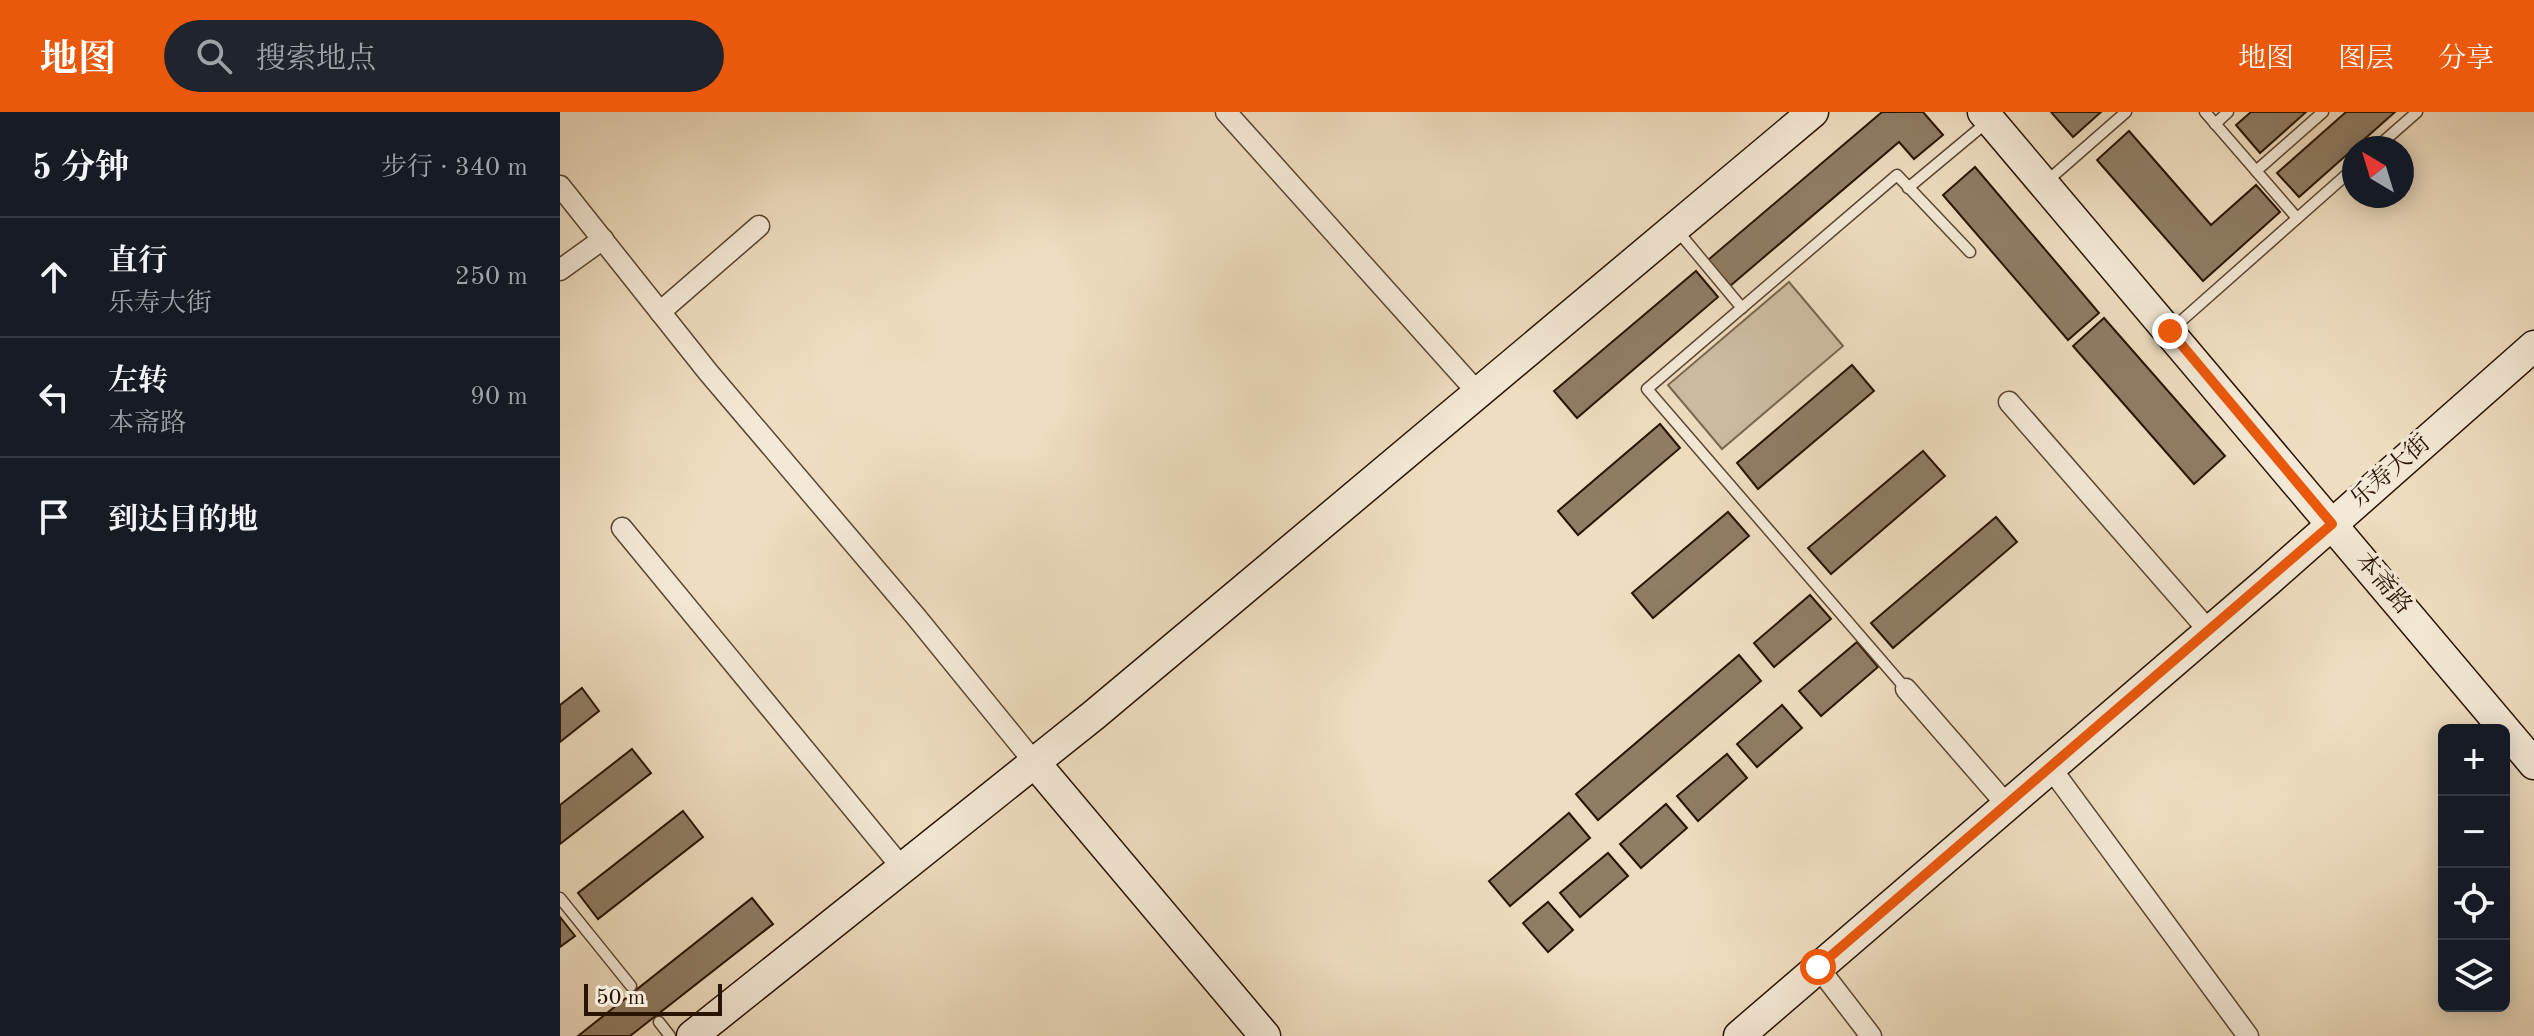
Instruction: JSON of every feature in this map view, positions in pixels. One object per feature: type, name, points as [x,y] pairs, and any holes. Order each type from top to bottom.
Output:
[{"type":"street","points":[[1226,112],[1478,393]]},
{"type":"street","points":[[692,1036],[1035,763],[1813,112]]},
{"type":"street","name":"本斋路","points":[[1986,116],[2534,764]]},
{"type":"street","points":[[560,186],[660,312],[1265,1036]]},
{"type":"street","points":[[660,312],[759,226]]},
{"type":"street","points":[[560,270],[603,239]]},
{"type":"street","name":"乐寿大街","points":[[1739,1036],[2534,346]]},
{"type":"street","points":[[2009,402],[2209,631]]},
{"type":"street","points":[[622,528],[903,869]]},
{"type":"street","points":[[1906,689],[2006,804]]},
{"type":"street","points":[[2050,767],[2248,1036]]},
{"type":"street","points":[[1818,967],[1871,1036]]},
{"type":"lane","points":[[2044,183],[2126,112]]},
{"type":"lane","points":[[2205,112],[2297,218]]},
{"type":"lane","points":[[2215,124],[2228,112]]},
{"type":"lane","points":[[2256,171],[2323,112]]},
{"type":"lane","points":[[2390,136],[2417,112]]},
{"type":"lane","points":[[1908,188],[1986,116]]},
{"type":"lane","points":[[1906,689],[1647,389],[1897,175],[1932,208],[1970,252]]},
{"type":"lane","points":[[2170,331],[2342,179]]},
{"type":"lane","points":[[1674,228],[1742,308]]},
{"type":"lane","points":[[560,898],[631,986]]},
{"type":"lane","points":[[659,1022],[670,1036]]},
{"type":"shaded area","points":[[1789,282],[1843,346],[1722,449],[1668,385]]},
{"type":"building","points":[[1882,112],[1923,112],[1943,135],[1914,159],[1899,142],[1730,286],[1708,260]]},
{"type":"building","points":[[2051,112],[2101,112],[2073,137]]},
{"type":"building","points":[[2251,112],[2306,112],[2260,153],[2236,125]]},
{"type":"building","points":[[2346,112],[2395,112],[2368,136],[2342,136],[2342,159],[2299,197],[2277,173]]},
{"type":"building","points":[[2129,131],[2211,225],[2256,185],[2280,212],[2203,281],[2097,160]]},
{"type":"building","points":[[1975,167],[2099,313],[2068,340],[1943,195]]},
{"type":"building","points":[[1696,271],[1718,297],[1577,418],[1554,391]]},
{"type":"building","points":[[2104,318],[2225,456],[2194,484],[2073,346]]},
{"type":"building","points":[[1852,365],[1874,391],[1758,489],[1737,463]]},
{"type":"building","points":[[1660,424],[1680,448],[1578,535],[1558,511]]},
{"type":"building","points":[[1923,451],[1945,476],[1831,574],[1808,548]]},
{"type":"building","points":[[1728,512],[1749,536],[1653,618],[1632,593]]},
{"type":"building","points":[[1996,517],[2017,542],[1893,648],[1871,623]]},
{"type":"building","points":[[1810,595],[1831,619],[1774,667],[1754,643]]},
{"type":"building","points":[[1857,642],[1878,667],[1821,716],[1799,691]]},
{"type":"building","points":[[1739,655],[1761,681],[1598,820],[1576,794]]},
{"type":"building","points":[[582,688],[599,711],[560,742],[560,705]]},
{"type":"building","points":[[1782,705],[1802,728],[1757,767],[1737,744]]},
{"type":"building","points":[[632,749],[651,773],[560,844],[560,805]]},
{"type":"building","points":[[1727,754],[1747,778],[1698,821],[1677,796]]},
{"type":"building","points":[[1666,804],[1687,828],[1641,868],[1620,844]]},
{"type":"building","points":[[683,811],[703,837],[598,919],[578,893]]},
{"type":"building","points":[[1569,813],[1590,838],[1510,906],[1489,881]]},
{"type":"building","points":[[1608,853],[1628,876],[1580,917],[1560,893]]},
{"type":"building","points":[[752,898],[773,924],[630,1036],[578,1036]]},
{"type":"building","points":[[1548,902],[1573,930],[1548,952],[1523,923]]},
{"type":"building","points":[[560,917],[575,936],[560,947]]},
{"type":"route","points":[[1818,967],[2332,524],[2170,331]]}]
